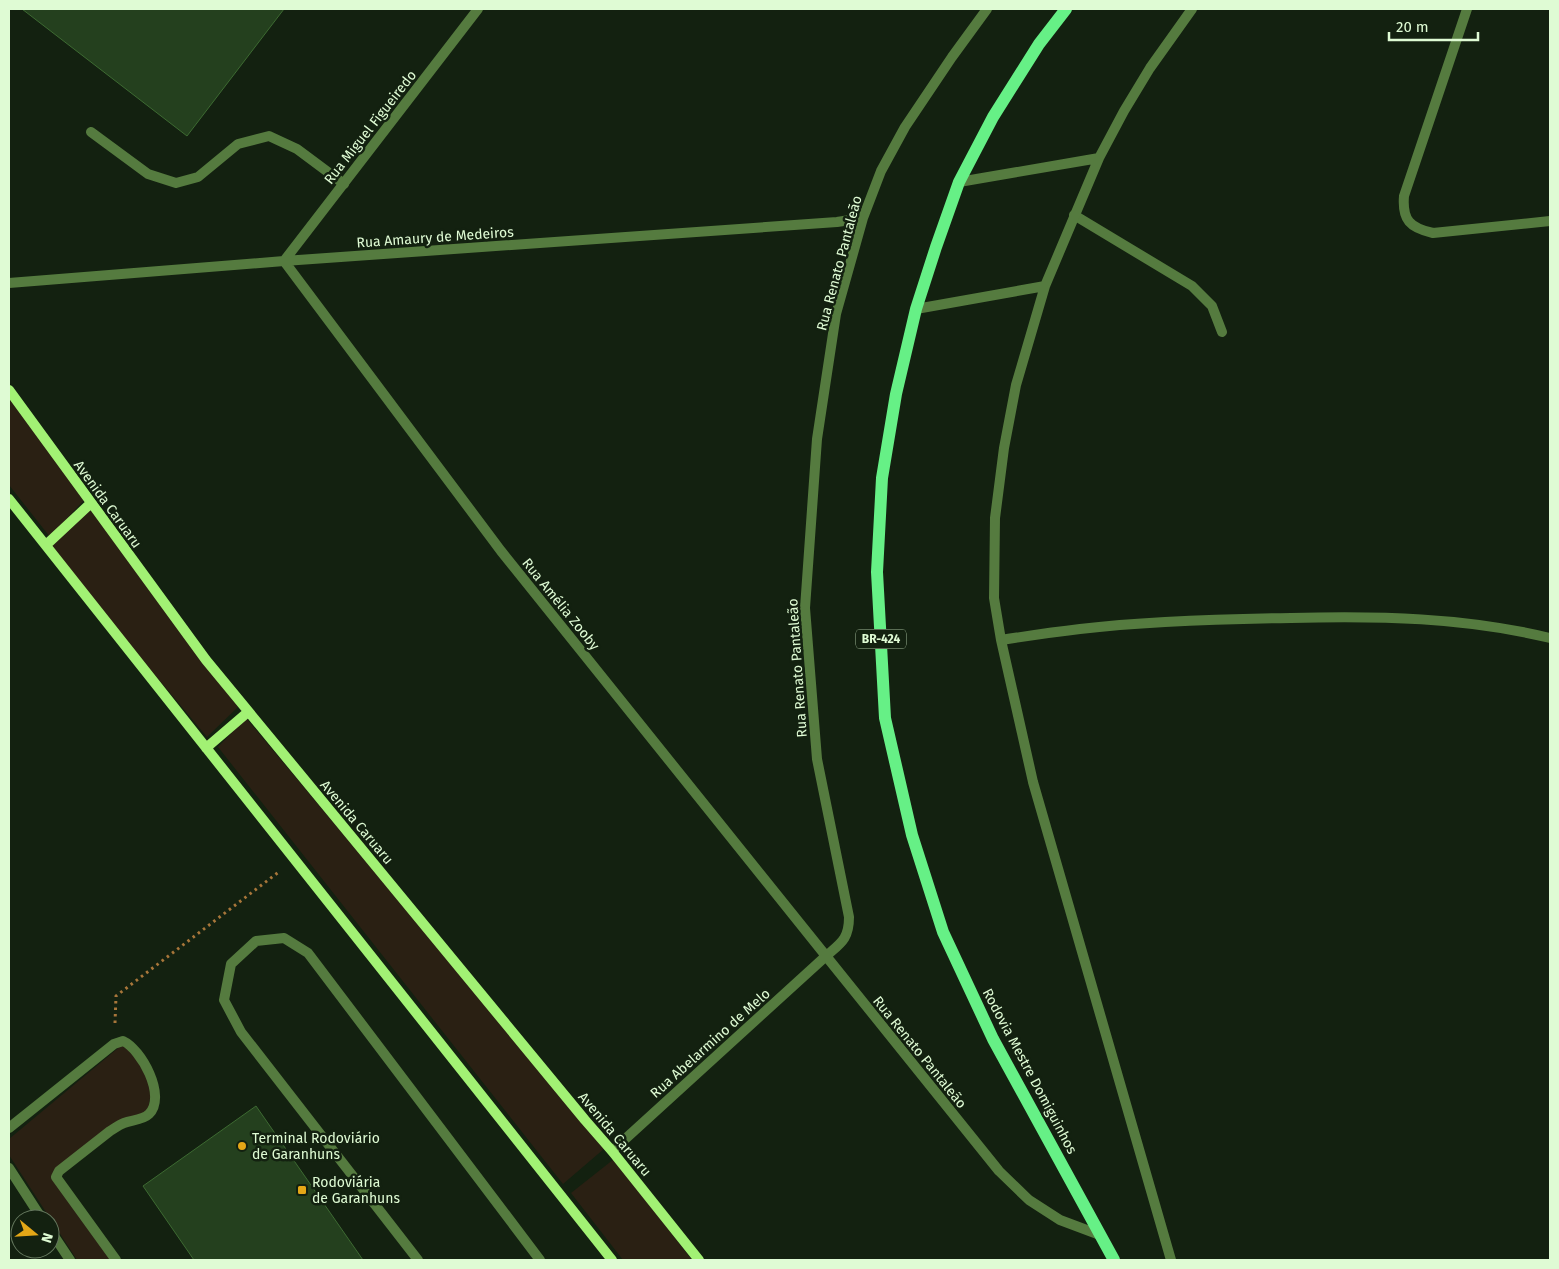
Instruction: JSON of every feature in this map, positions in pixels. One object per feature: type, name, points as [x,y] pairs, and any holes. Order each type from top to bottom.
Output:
[{"type":"main road","name":"Rodovia Mestre Domiguinhos","points":[[1066,9],[1038,44],[993,117],[960,182],[936,247],[916,309],[896,394],[882,478],[878,572],[886,718],[912,835],[943,932],[993,1039],[1114,1260]]},
{"type":"main road","name":"Avenida Caruaru","points":[[9,390],[90,504],[206,660],[612,1151],[699,1260]]},
{"type":"main road","points":[[9,499],[612,1260]]},
{"type":"main road","points":[[46,545],[90,504]]},
{"type":"main road","points":[[206,748],[248,712]]},
{"type":"street","name":"Rua Miguel Figueiredo","points":[[284,261],[478,9]]},
{"type":"street","name":"Rua Renato Pantaleão","points":[[987,9],[905,127],[880,171],[863,218],[836,314],[817,439],[804,608],[817,759],[849,917],[849,930],[844,940],[826,956],[999,1171],[1029,1200],[1060,1220],[1100,1235]]},
{"type":"street","points":[[1171,1260],[1033,782],[1001,640],[994,598],[994,518],[1004,448],[1016,385],[1045,286],[1099,158],[1150,68],[1191,9]]},
{"type":"street","points":[[1467,9],[1404,196],[1403,208],[1407,220],[1414,227],[1433,233],[1550,221]]},
{"type":"street","points":[[91,132],[148,174],[176,183],[198,177],[238,144],[269,136],[297,149],[344,184]]},
{"type":"street","points":[[960,182],[1099,158]]},
{"type":"street","points":[[1074,216],[1192,286],[1212,306],[1222,332]]},
{"type":"street","name":"Rua Amaury de Medeiros","points":[[9,284],[284,261],[838,222],[863,218]]},
{"type":"street","name":"Rua Amélia Zooby","points":[[284,261],[501,551],[826,956]]},
{"type":"street","points":[[916,309],[1045,286]]},
{"type":"street","points":[[1001,640],[1080,629],[1203,620],[1350,617],[1430,619],[1474,623],[1550,638]]},
{"type":"street","points":[[418,1260],[241,1032],[224,1000],[232,964],[256,941],[284,938],[308,953],[540,1260]]},
{"type":"street","name":"Rua Abelarmino de Melo","points":[[612,1151],[826,956]]},
{"type":"street","points":[[9,1128],[114,1044],[123,1041],[130,1045],[154,1082],[156,1091],[154,1106],[144,1117],[119,1125],[110,1131],[59,1171],[56,1176],[116,1260]]},
{"type":"street","points":[[9,1168],[36,1209]]},
{"type":"street","points":[[60,1245],[70,1260]]},
{"type":"path","points":[[114,1044],[116,996],[294,860]]},
{"type":"shaded area","points":[[9,395],[84,500],[50,537],[9,485]]},
{"type":"shaded area","points":[[91,510],[238,707],[207,737],[46,545]]},
{"type":"shaded area","points":[[246,718],[605,1148],[563,1184],[218,747]]},
{"type":"shaded area","points":[[123,1044],[140,1060],[152,1085],[148,1112],[52,1174],[112,1260],[77,1260],[60,1234],[60,1209],[44,1209],[9,1155],[9,1139]]},
{"type":"shaded area","points":[[614,1159],[692,1260],[623,1260],[571,1193]]},
{"type":"building","points":[[22,9],[284,9],[187,136]]},
{"type":"building","name":"Terminal Rodoviário de Garanhuns","points":[[256,1106],[363,1260],[194,1260],[143,1186]]},
{"type":"place","name":"Terminal Rodoviário de Garanhuns","points":[[242,1146]]},
{"type":"place","name":"Rodoviária de Garanhuns","points":[[302,1190]]}]
